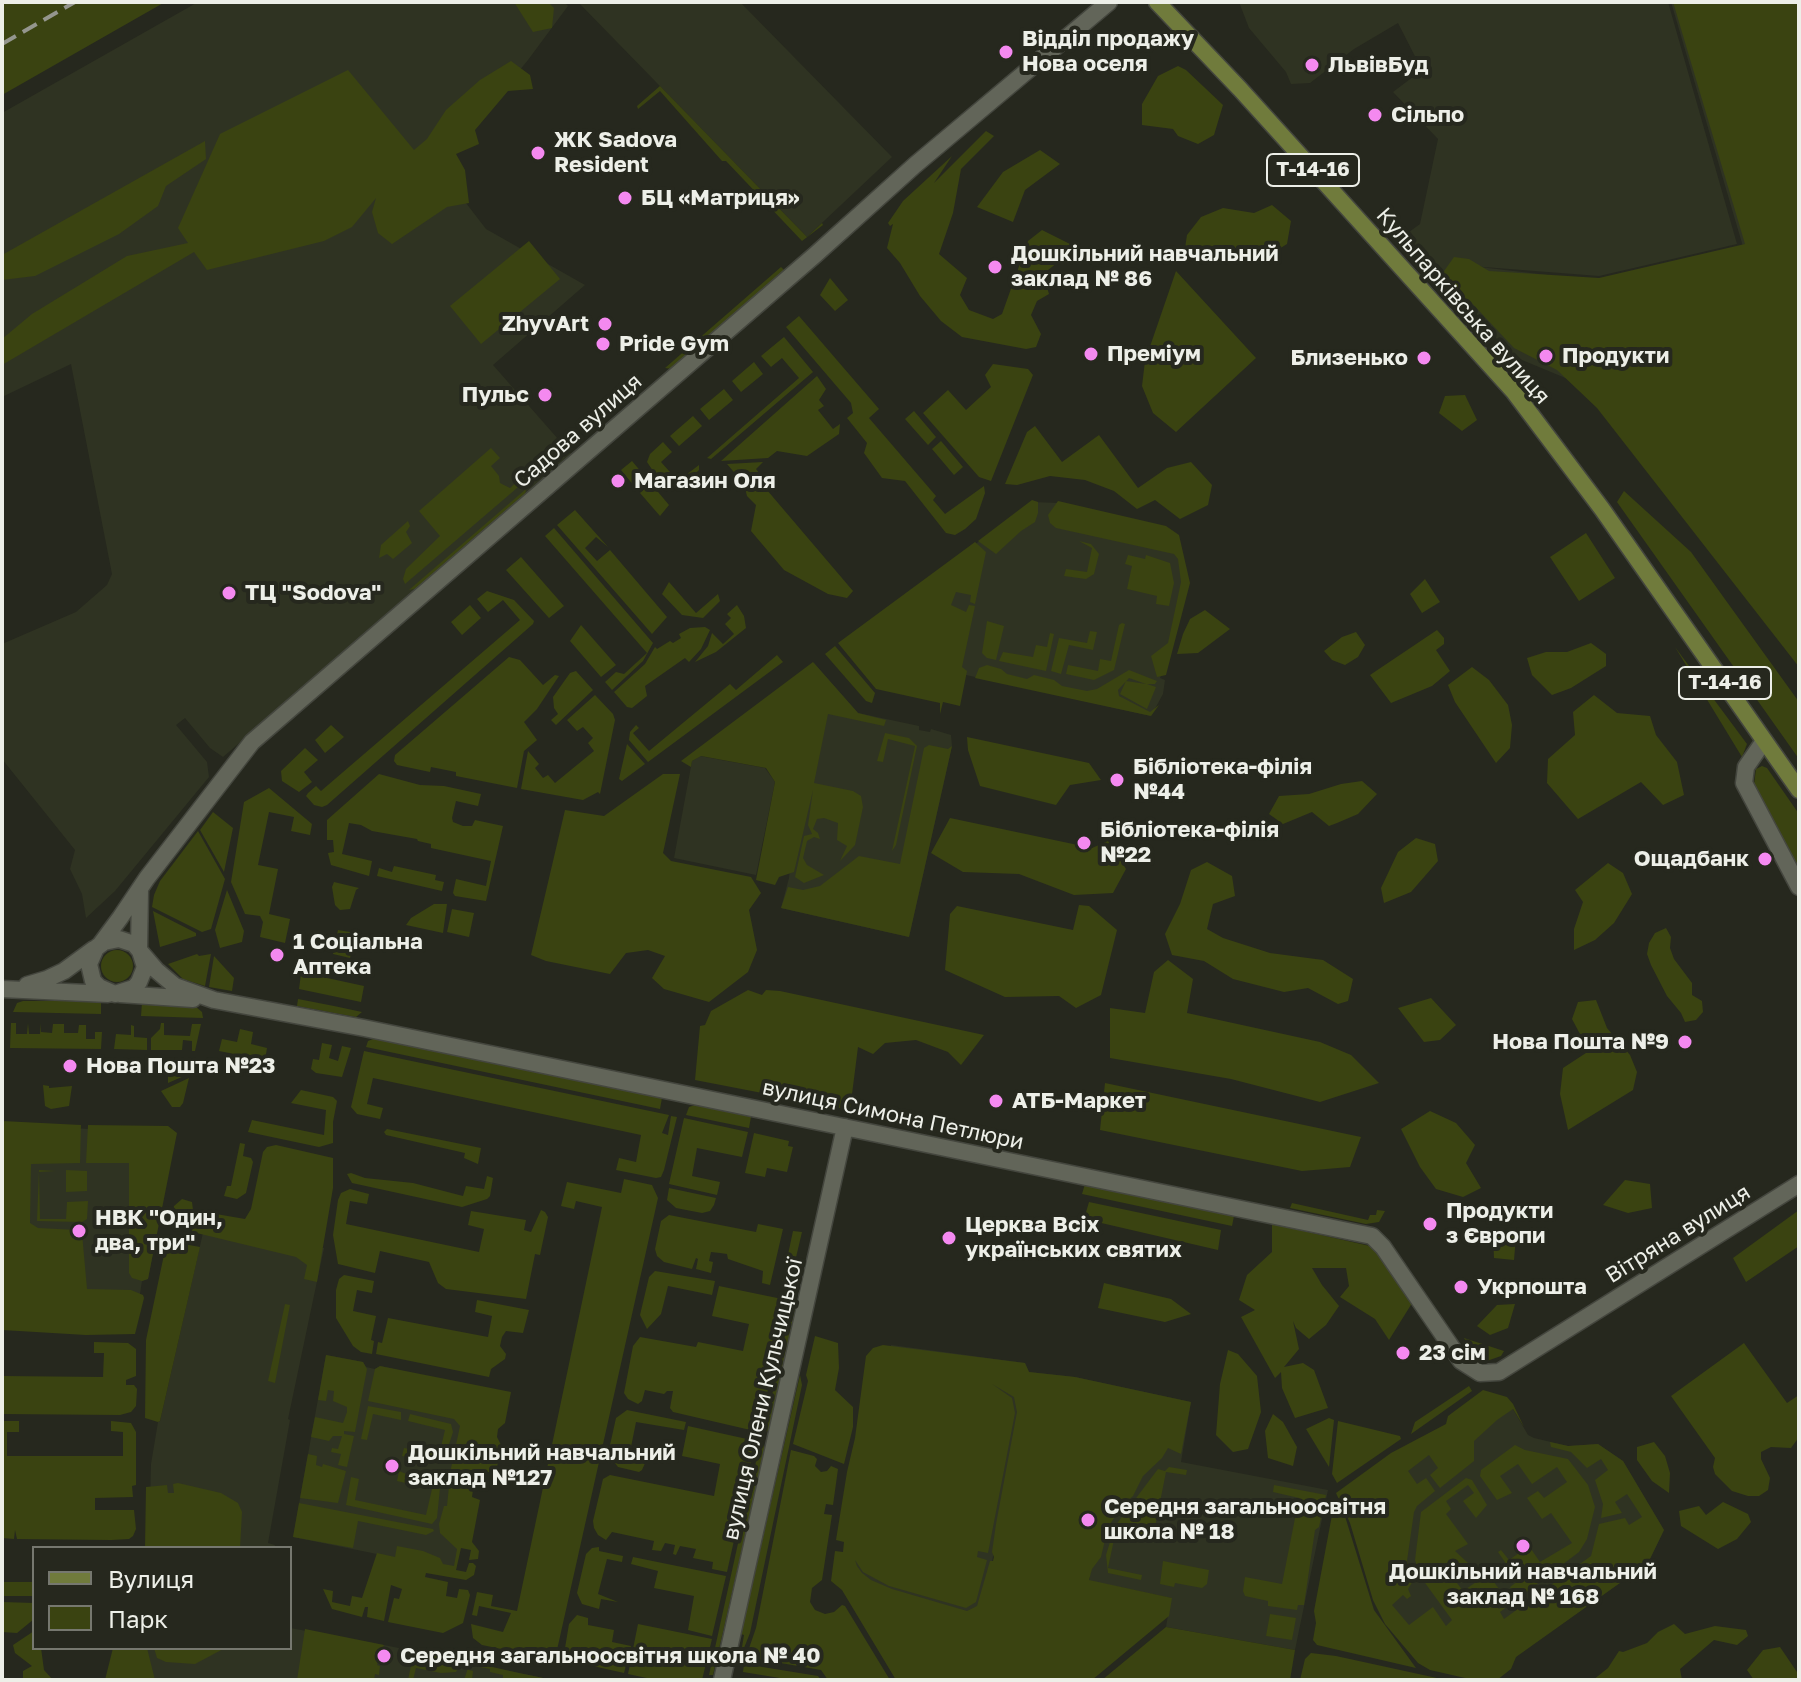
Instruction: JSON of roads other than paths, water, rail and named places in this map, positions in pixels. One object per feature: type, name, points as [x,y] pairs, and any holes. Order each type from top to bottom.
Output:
[{"type":"main road","name":"Кульпарківська вулиця","points":[[1157,2],[1240,89],[1514,392],[1602,509],[1799,790]]},
{"type":"street","name":"Садова вулиця","points":[[97,947],[252,742],[915,165],[1109,2]]},
{"type":"street","points":[[1764,741],[1746,767],[1744,783],[1799,887]]},
{"type":"street","points":[[140,888],[140,951],[145,967],[139,982],[134,988],[117,994],[99,987],[90,973],[89,964],[97,947],[119,939],[127,940],[140,951]]},
{"type":"street","name":"вулиця Симона Петлюри","points":[[6,989],[47,979],[97,947]]},
{"type":"street","name":"вулиця Симона Петлюри","points":[[140,951],[175,986],[214,1000]]},
{"type":"street","name":"вулиця Симона Петлюри","points":[[6,989],[214,1000],[364,1028],[1372,1236],[1383,1247],[1461,1361],[1480,1373],[1499,1372]]},
{"type":"street","name":"вулиця Олени Кульчицької","points":[[722,1680],[845,1127]]},
{"type":"street","name":"Вітряна вулиця","points":[[1499,1372],[1799,1184]]},
{"type":"railway","points":[[2,44],[75,2]]},
{"type":"place","name":"Відділ продажу Нова оселя","points":[[1006,52]]},
{"type":"place","name":"ЛьвівБуд","points":[[1312,65]]},
{"type":"place","name":"Сільпо","points":[[1375,115]]},
{"type":"place","name":"ЖК Sadova Resident","points":[[538,153]]},
{"type":"place","name":"БЦ «Матриця»","points":[[625,198]]},
{"type":"place","name":"Дошкільний навчальний заклад № 86","points":[[995,267]]},
{"type":"place","name":"ZhyvArt","points":[[605,324]]},
{"type":"place","name":"Pride Gym","points":[[603,344]]},
{"type":"place","name":"Преміум","points":[[1091,354]]},
{"type":"place","name":"Продукти","points":[[1546,356]]},
{"type":"place","name":"Близенько","points":[[1424,358]]},
{"type":"place","name":"Пульс","points":[[545,395]]},
{"type":"place","name":"Магазин Оля","points":[[618,481]]},
{"type":"place","name":"ТЦ \"Sodova\"","points":[[229,593]]},
{"type":"place","name":"Бібліотека-філія №44","points":[[1117,780]]},
{"type":"place","name":"Бібліотека-філія №22","points":[[1084,843]]},
{"type":"place","name":"Ощадбанк","points":[[1765,859]]},
{"type":"place","name":"1 Соціальна Аптека","points":[[277,955]]},
{"type":"place","name":"Нова Пошта №9","points":[[1685,1042]]},
{"type":"place","name":"Нова Пошта №23","points":[[70,1066]]},
{"type":"place","name":"АТБ-Маркет","points":[[996,1101]]},
{"type":"place","name":"Продукти з Європи","points":[[1430,1224]]},
{"type":"place","name":"НВК \"Один, два, три\"","points":[[79,1231]]},
{"type":"place","name":"Церква Всіх українських святих","points":[[949,1238]]},
{"type":"place","name":"Укрпошта","points":[[1461,1287]]},
{"type":"place","name":"23 сім","points":[[1403,1353]]},
{"type":"place","name":"Дошкільний навчальний заклад №127","points":[[392,1466]]},
{"type":"place","name":"Середня загальноосвітня школа № 18","points":[[1088,1520]]},
{"type":"place","name":"Дошкільний навчальний заклад № 168","points":[[1523,1546]]},
{"type":"place","name":"Середня загальноосвітня школа № 40","points":[[384,1656]]}]
